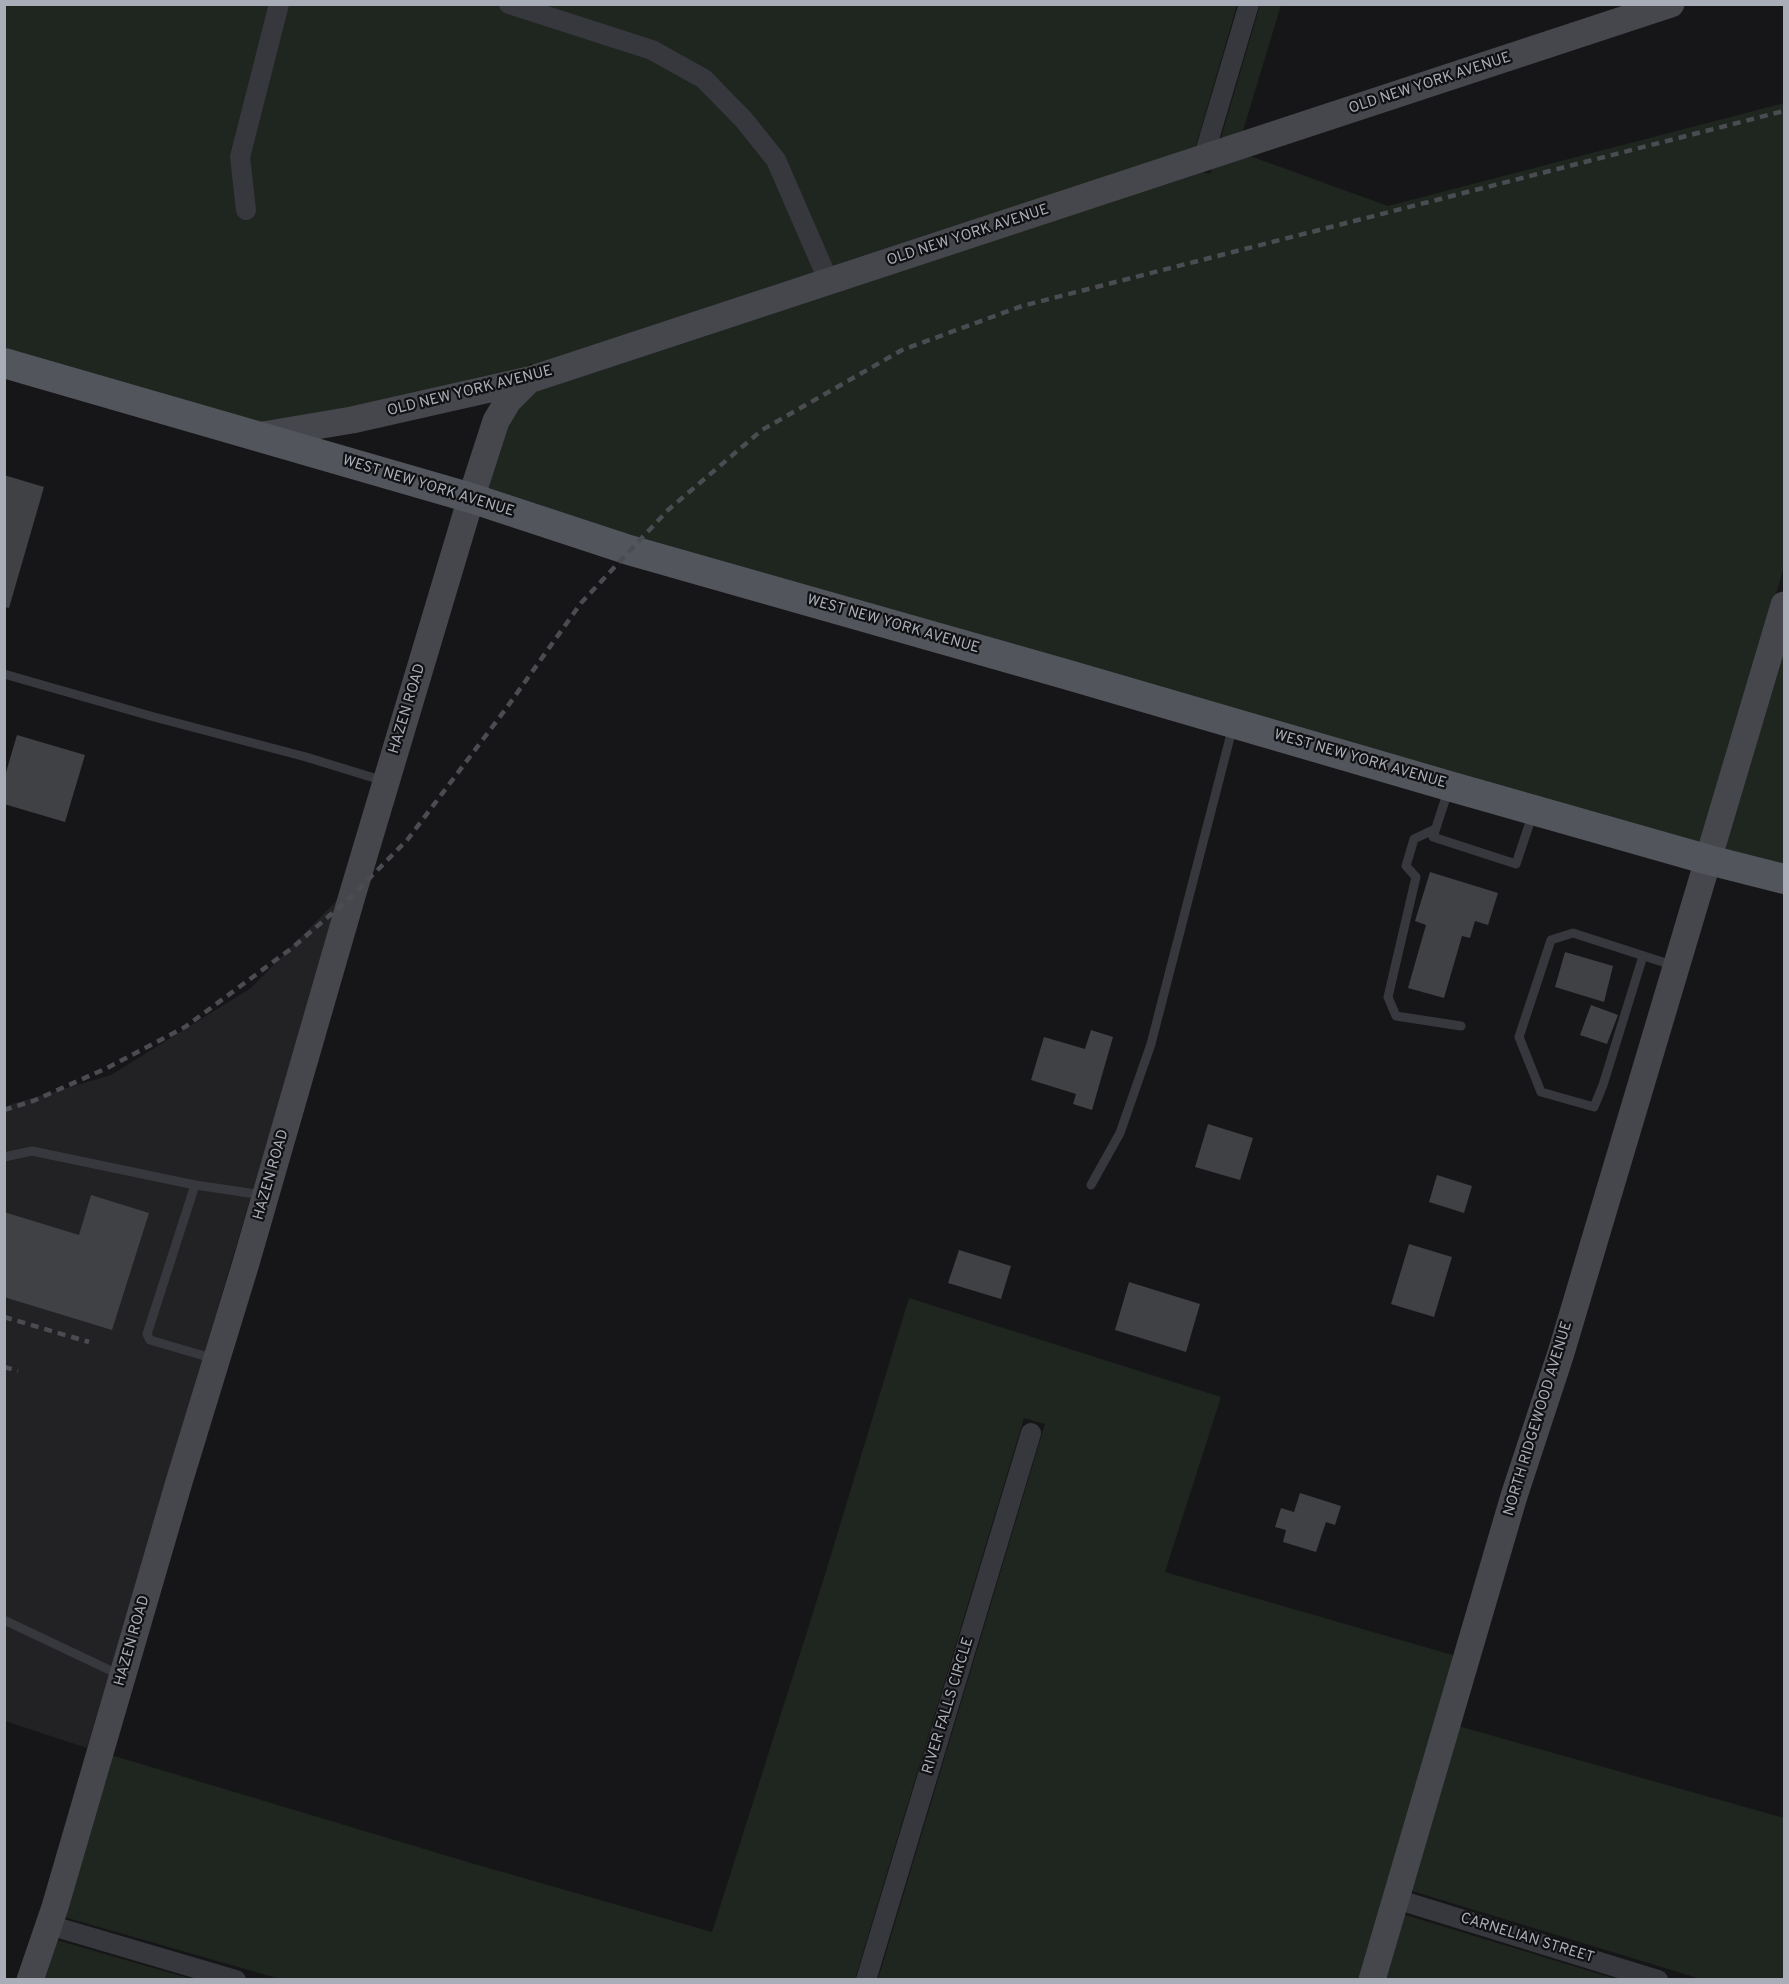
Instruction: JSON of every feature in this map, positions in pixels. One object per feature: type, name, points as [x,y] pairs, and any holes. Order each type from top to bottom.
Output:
[{"type":"main road","name":"WEST NEW YORK AVENUE","points":[[4,363],[471,498],[629,550],[1709,860],[1785,879]]},
{"type":"street","points":[[246,210],[240,157],[279,4]]},
{"type":"street","points":[[509,4],[652,50],[704,79],[744,120],[776,160],[829,282]]},
{"type":"street","points":[[1203,159],[1249,4]]},
{"type":"street","name":"OLD NEW YORK AVENUE","points":[[257,436],[352,420],[529,380],[1671,4]]},
{"type":"street","name":"HAZEN ROAD","points":[[30,1980],[50,1926],[179,1482],[471,498],[496,421],[508,401],[529,380]]},
{"type":"street","name":"NORTH RIDGEWOOD AVENUE","points":[[1372,1980],[1514,1496],[1561,1353],[1785,605]]},
{"type":"street","name":"RIVER FALLS CIRCLE","points":[[866,1980],[1031,1433]]},
{"type":"street","name":"CARNELIAN STREET","points":[[1396,1899],[1659,1980]]},
{"type":"street","points":[[50,1926],[236,1980]]},
{"type":"lane","points":[[4,674],[306,757],[386,782]]},
{"type":"lane","points":[[1091,1185],[1120,1133],[1151,1044],[1233,723]]},
{"type":"lane","points":[[1449,786],[1433,837],[1516,864],[1534,810]]},
{"type":"lane","points":[[1435,829],[1414,839],[1406,866],[1416,877],[1388,997],[1396,1016],[1461,1026]]},
{"type":"lane","points":[[1643,956],[1594,1107],[1541,1092],[1519,1037],[1551,940],[1573,933],[1677,967]]},
{"type":"lane","points":[[4,1156],[32,1151],[195,1185],[266,1195]]},
{"type":"lane","points":[[195,1185],[147,1334],[150,1340],[217,1360]]},
{"type":"lane","points":[[4,1620],[122,1676]]},
{"type":"shaded area","points":[[4,5],[1237,5],[1195,149],[534,366],[531,363],[525,368],[351,407],[259,423],[5,350]]},
{"type":"shaded area","points":[[1260,5],[1281,5],[1242,134],[1220,141]]},
{"type":"shaded area","points":[[1784,103],[1784,567],[1702,845],[633,538],[485,490],[505,426],[534,391],[1203,172],[1210,174],[1212,169],[1250,156],[1388,206]]},
{"type":"shaded area","points":[[1784,644],[1784,866],[1723,851]]},
{"type":"shaded area","points":[[340,897],[87,1748],[5,1721],[5,1106],[111,1075],[251,988]]},
{"type":"shaded area","points":[[909,1298],[1221,1397],[1165,1572],[1456,1656],[1360,1979],[878,1979],[1045,1424],[1024,1418],[855,1979],[280,1979],[64,1917],[111,1755],[471,1863],[712,1932],[823,1581]]},
{"type":"shaded area","points":[[1458,1726],[1784,1818],[1784,1979],[1701,1979],[1409,1890]]},
{"type":"shaded area","points":[[1402,1914],[1616,1979],[1383,1980]]},
{"type":"shaded area","points":[[56,1940],[192,1979],[42,1980]]},
{"type":"building","points":[[4,475],[44,487],[9,608],[4,607]]},
{"type":"building","points":[[17,735],[85,755],[65,822],[4,804],[4,779]]},
{"type":"building","points":[[1430,872],[1498,893],[1488,925],[1475,921],[1470,938],[1462,936],[1444,998],[1408,988],[1426,925],[1415,921]]},
{"type":"building","points":[[1565,952],[1613,966],[1604,1002],[1555,987]]},
{"type":"building","points":[[1591,1005],[1618,1015],[1607,1044],[1580,1035]]},
{"type":"building","points":[[1091,1030],[1113,1037],[1092,1110],[1073,1104],[1076,1094],[1031,1080],[1044,1037],[1085,1049]]},
{"type":"building","points":[[1208,1124],[1253,1138],[1240,1180],[1195,1167]]},
{"type":"building","points":[[1437,1175],[1472,1186],[1464,1213],[1429,1202]]},
{"type":"building","points":[[91,1195],[149,1213],[112,1330],[4,1297],[4,1212],[79,1235]]},
{"type":"building","points":[[1409,1244],[1452,1257],[1434,1317],[1391,1304]]},
{"type":"building","points":[[959,1250],[1011,1266],[1001,1299],[948,1283]]},
{"type":"building","points":[[1129,1282],[1200,1304],[1186,1352],[1115,1330]]},
{"type":"building","points":[[1300,1493],[1341,1506],[1335,1525],[1326,1522],[1316,1552],[1283,1542],[1286,1530],[1275,1527],[1281,1508],[1294,1512]]},
{"type":"railway","points":[[4,1110],[33,1101],[107,1068],[185,1027],[292,948],[352,896],[408,839],[505,710],[581,603],[668,510],[762,430],[902,350],[1022,306],[1784,111]]},
{"type":"railway","points":[[4,1317],[89,1342]]},
{"type":"railway","points":[[4,1367],[18,1371]]}]
